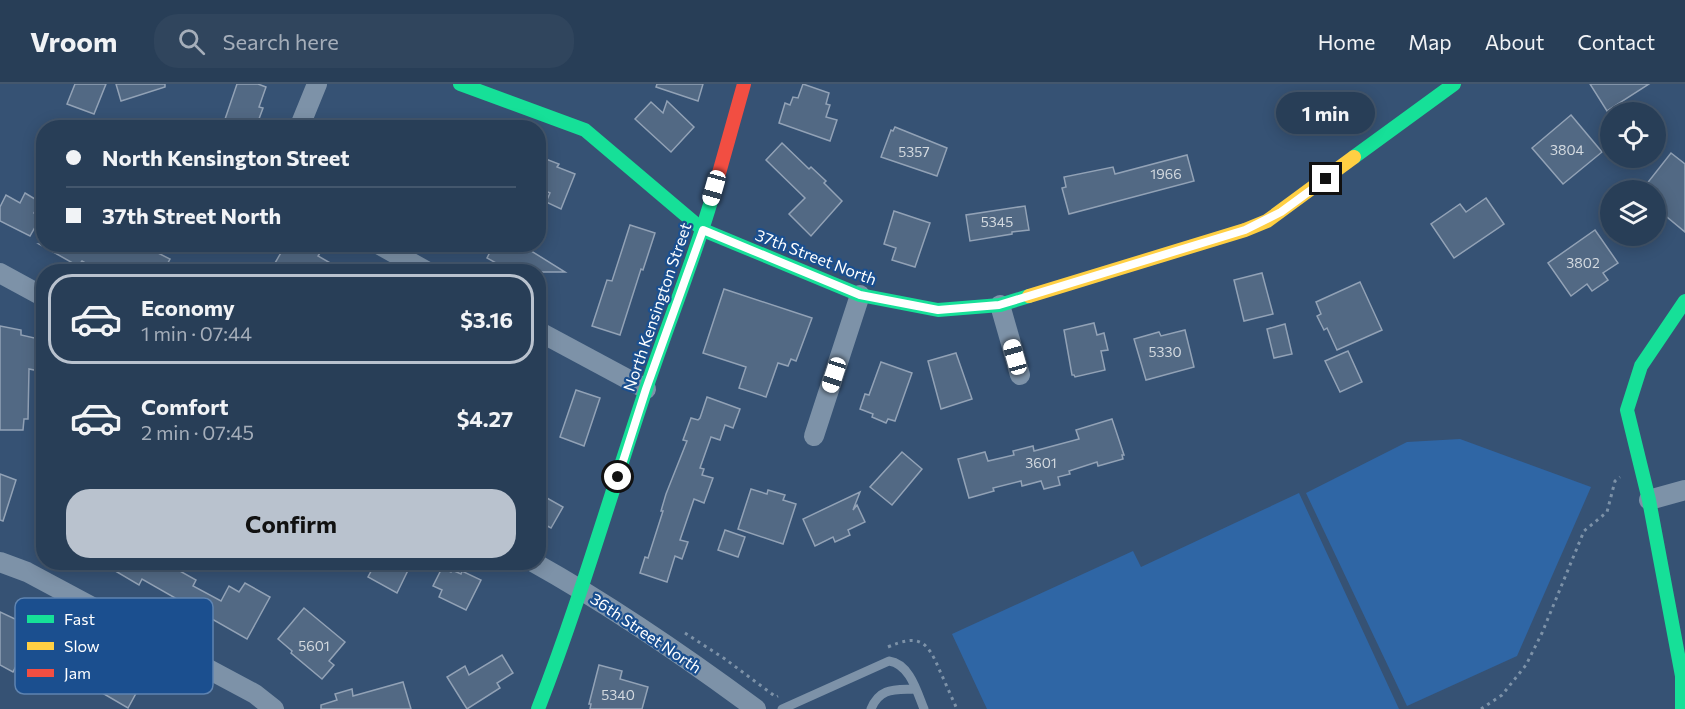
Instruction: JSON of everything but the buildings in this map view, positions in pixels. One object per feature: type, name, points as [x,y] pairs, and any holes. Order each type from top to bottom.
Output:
[{"type":"street","points":[[302,120],[317,84]]},
{"type":"street","name":"37th Street North","points":[[460,84],[585,130],[703,230],[860,295],[938,310],[999,305],[1245,230],[1281,212],[1454,84]]},
{"type":"street","name":"North Kensington Street","points":[[538,709],[565,640],[646,389],[703,230],[744,84]]},
{"type":"street","points":[[392,252],[414,264]]},
{"type":"street","points":[[0,273],[36,293]]},
{"type":"street","points":[[814,436],[860,295]]},
{"type":"street","points":[[1682,709],[1683,675],[1649,500],[1626,410],[1641,366],[1685,301]]},
{"type":"street","points":[[999,305],[1020,375]]},
{"type":"street","points":[[546,335],[646,389]]},
{"type":"street","points":[[1649,500],[1685,490]]},
{"type":"street","points":[[0,562],[27,572],[76,598]]},
{"type":"street","name":"36th Street North","points":[[546,570],[669,645],[756,709]]},
{"type":"street","points":[[213,672],[255,694],[274,709]]},
{"type":"lane","points":[[782,709],[889,661],[896,662],[906,670],[924,709]]},
{"type":"lane","points":[[871,709],[875,700],[886,690],[915,689]]},
{"type":"path","points":[[1481,709],[1502,695],[1526,665],[1542,633],[1584,531],[1607,512],[1615,481],[1621,476],[1642,474]]},
{"type":"shaded area","points":[[1460,439],[1591,487],[1517,656],[1407,706],[1306,493],[1407,442]]},
{"type":"shaded area","points":[[1299,493],[1399,709],[987,709],[952,634],[1133,551],[1141,567]]},
{"type":"traffic: fast","points":[[460,84],[585,130],[703,230],[860,295],[938,310],[1000,305],[1029,296]]},
{"type":"traffic: fast","points":[[1354,157],[1454,84]]},
{"type":"traffic: fast","points":[[538,709],[581,590],[646,389],[714,191]]},
{"type":"traffic: fast","points":[[1682,709],[1682,676],[1649,500],[1627,410],[1641,366],[1685,301]]},
{"type":"traffic: slow","points":[[1029,296],[1245,230],[1267,221],[1354,157]]},
{"type":"traffic: jam","points":[[714,191],[744,84]]},
{"type":"route","points":[[618,477],[646,389],[703,230],[860,295],[938,310],[999,305],[1245,230],[1267,221],[1326,179]]}]
